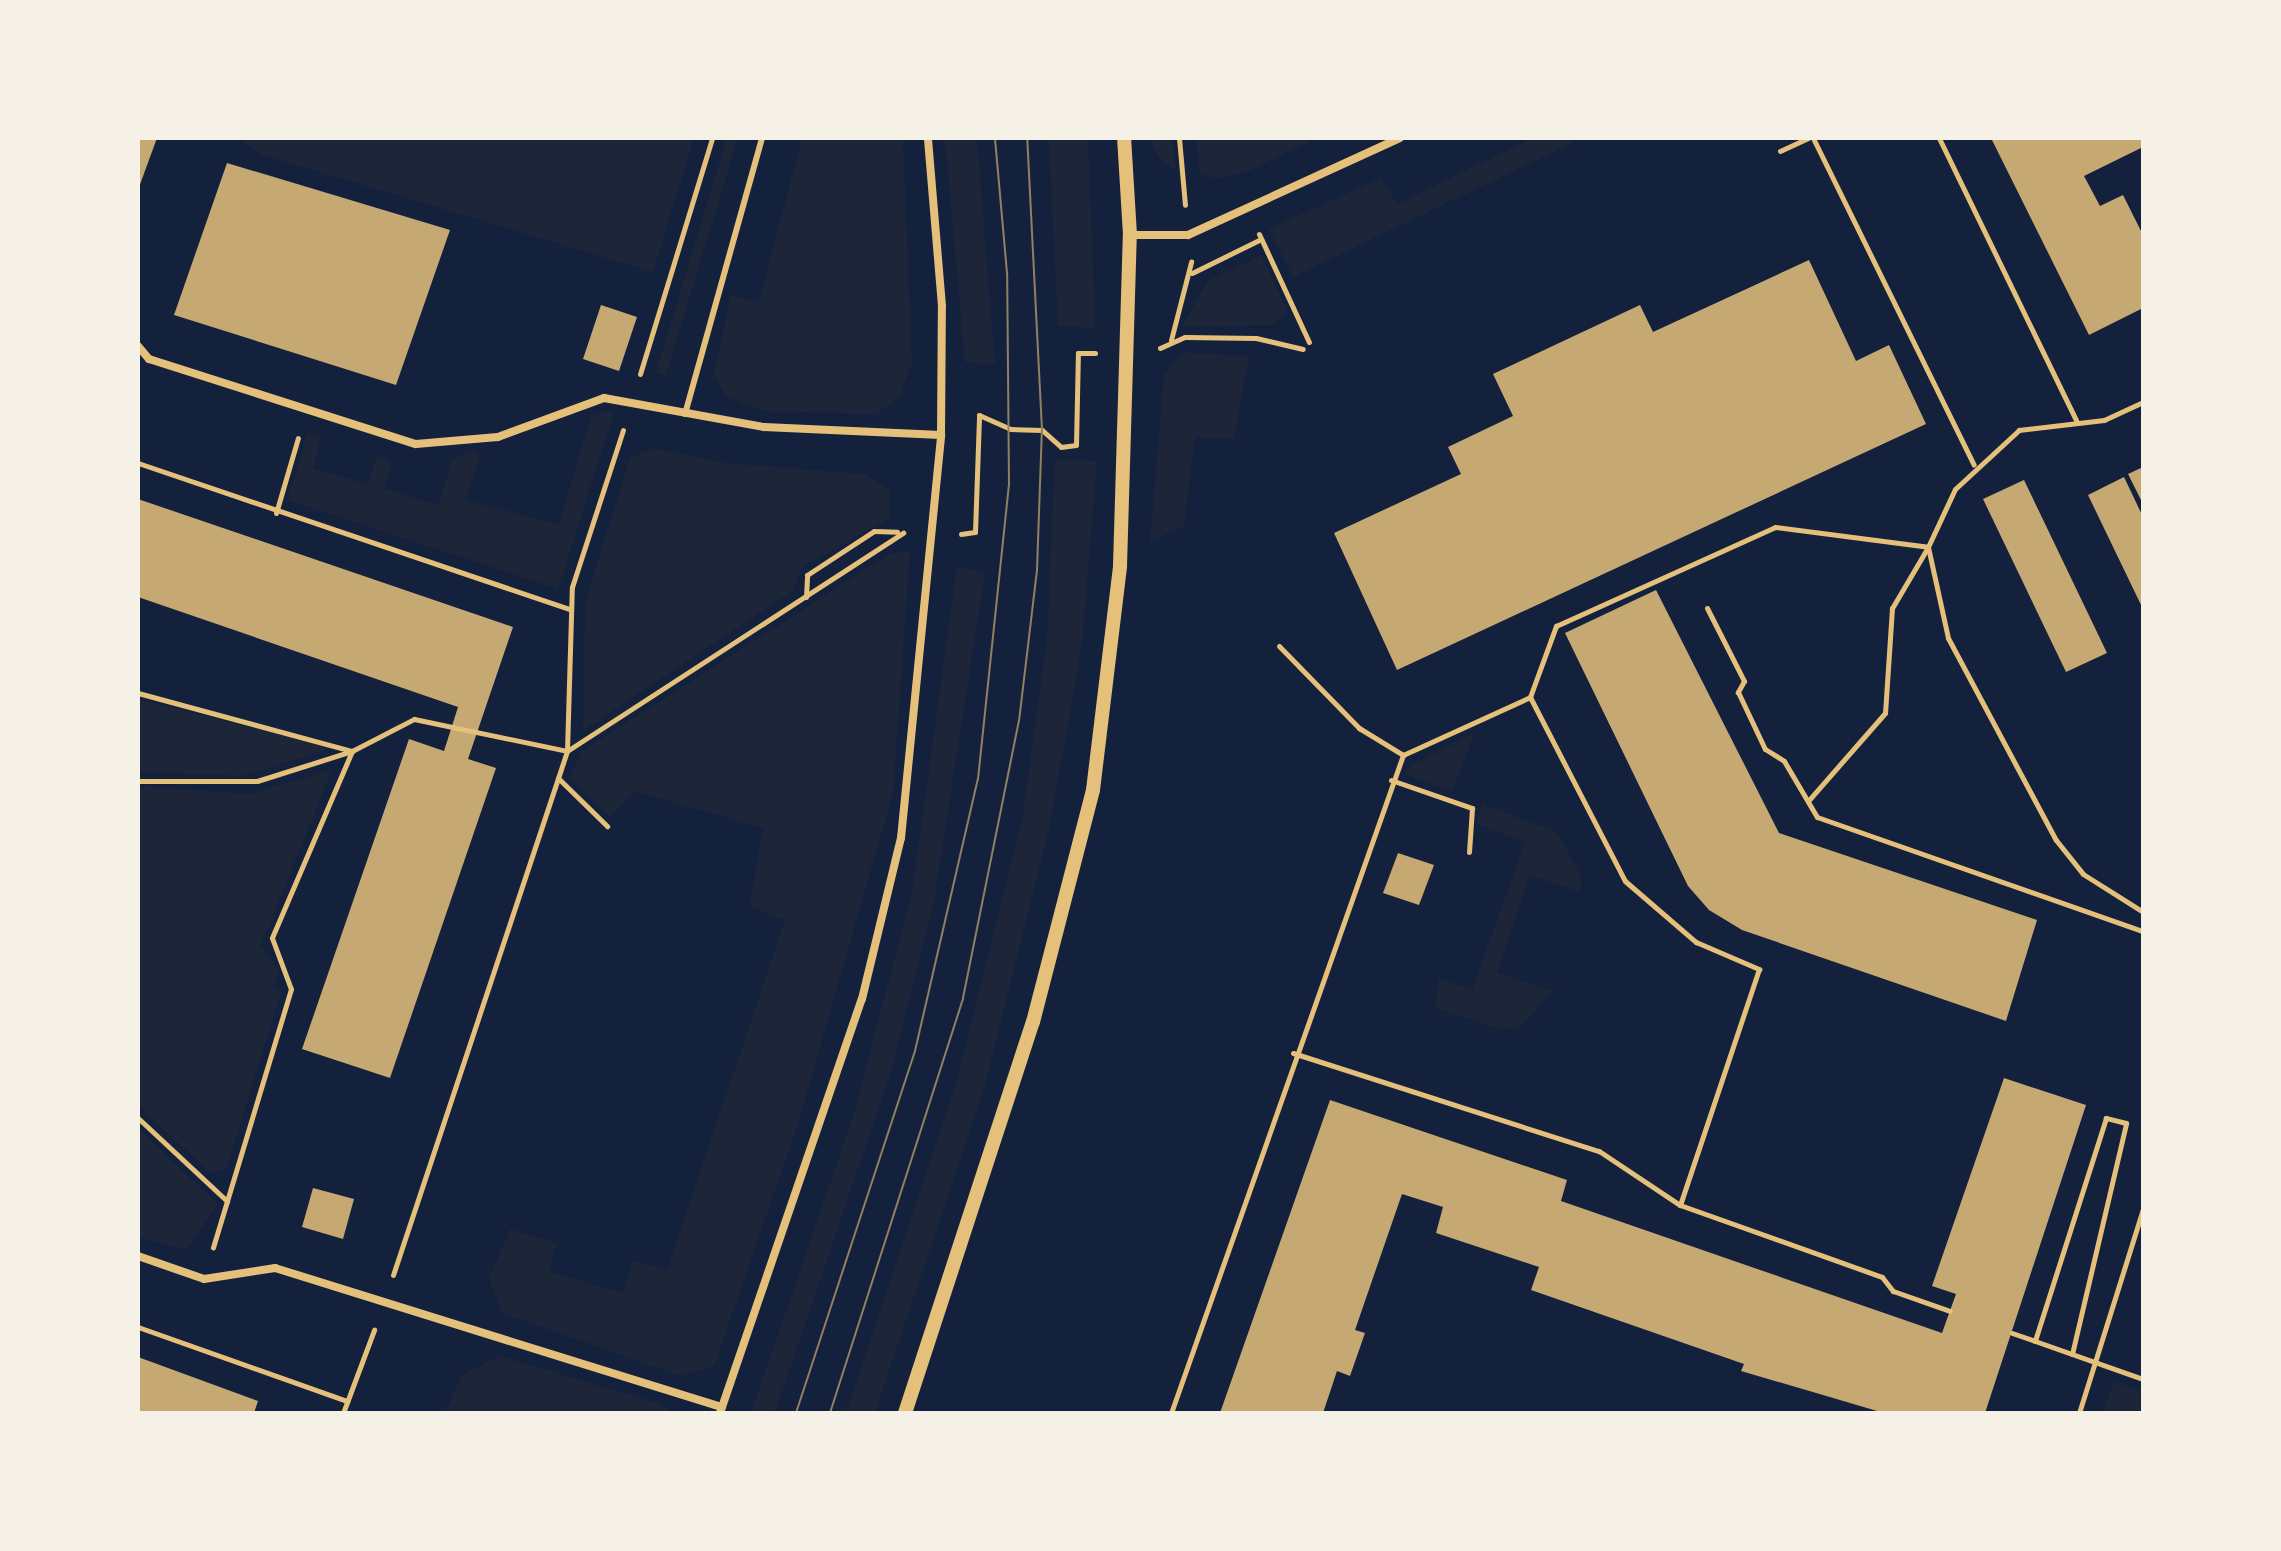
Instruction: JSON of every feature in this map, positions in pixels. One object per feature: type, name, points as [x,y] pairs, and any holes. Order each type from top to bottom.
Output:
[{"type":"street","points":[[138,1256],[204,1279],[275,1268],[721,1410],[842,1061],[893,881],[921,690],[941,435],[942,306],[928,138]]},
{"type":"street","points":[[905,1413],[1033,1022],[1086,827],[1120,566],[1130,235],[1124,138]]},
{"type":"street","points":[[1130,235],[1188,235],[1400,138]]},
{"type":"street","points":[[138,346],[149,359],[416,444],[498,437],[584,401],[632,403],[764,427],[941,435]]},
{"type":"lane","points":[[685,414],[762,138]]},
{"type":"path","points":[[343,1413],[384,1302],[567,751],[569,609],[712,138]]},
{"type":"path","points":[[1179,138],[1184,183]]},
{"type":"path","points":[[1780,151],[1810,138],[1974,465]]},
{"type":"path","points":[[1939,138],[2076,420]]},
{"type":"path","points":[[1171,340],[1175,307],[1192,273],[1261,239]]},
{"type":"path","points":[[1266,250],[1309,342]]},
{"type":"path","points":[[1153,352],[1171,340],[1256,338],[1303,349]]},
{"type":"path","points":[[960,534],[975,532],[979,415],[1010,429],[1042,430],[1061,447],[1076,445],[1078,353],[1101,353]]},
{"type":"path","points":[[1808,801],[1885,713],[1892,608],[1974,465],[2019,430],[2076,420],[2104,420],[2143,402]]},
{"type":"path","points":[[276,513],[295,451]]},
{"type":"path","points":[[138,463],[276,513],[569,609]]},
{"type":"path","points":[[1171,1413],[1293,1053],[1391,780],[1403,755],[1530,697],[1556,626],[1775,527],[1928,547]]},
{"type":"path","points":[[806,597],[807,575],[874,531],[898,532]]},
{"type":"path","points":[[138,781],[257,781],[352,751],[414,719],[567,751],[885,544]]},
{"type":"path","points":[[1928,547],[1948,638],[2056,840],[2083,874],[2143,912]]},
{"type":"path","points":[[1707,608],[1744,681],[1738,692],[1765,749],[1784,761],[1817,817],[2143,931]]},
{"type":"path","points":[[1279,646],[1359,728],[1403,755]]},
{"type":"path","points":[[138,693],[352,751]]},
{"type":"path","points":[[1530,697],[1625,881],[1696,942],[1759,969],[1680,1205]]},
{"type":"path","points":[[204,1279],[291,989],[272,938],[352,751]]},
{"type":"path","points":[[558,778],[607,826]]},
{"type":"path","points":[[1391,780],[1472,808],[1469,852]]},
{"type":"path","points":[[1293,1053],[1599,1151],[1680,1205],[1882,1277],[1893,1291],[1950,1311]]},
{"type":"path","points":[[138,1118],[227,1201]]},
{"type":"path","points":[[2035,1341],[2106,1118],[2126,1123],[2072,1354]]},
{"type":"path","points":[[2079,1413],[2143,1209]]},
{"type":"path","points":[[138,1327],[347,1401]]},
{"type":"path","points":[[2012,1333],[2143,1379]]},
{"type":"shaded area","points":[[236,138],[694,138],[653,272],[263,155]]},
{"type":"shaded area","points":[[727,138],[738,138],[666,375],[656,372]]},
{"type":"shaded area","points":[[802,138],[903,138],[912,365],[898,398],[876,414],[762,411],[726,396],[714,373],[731,295],[759,302]]},
{"type":"shaded area","points":[[945,138],[977,138],[995,365],[965,362]]},
{"type":"shaded area","points":[[1049,138],[1088,138],[1095,328],[1058,326]]},
{"type":"shaded area","points":[[1149,138],[1172,138],[1176,170],[1160,160]]},
{"type":"shaded area","points":[[1196,138],[1317,138],[1244,173],[1216,178],[1200,174]]},
{"type":"shaded area","points":[[1533,138],[1582,138],[1293,277],[1269,229],[1381,178],[1397,204]]},
{"type":"shaded area","points":[[1261,255],[1288,312],[1272,325],[1182,326],[1208,281]]},
{"type":"shaded area","points":[[1183,352],[1249,357],[1234,439],[1195,437],[1184,526],[1150,541],[1164,375]]},
{"type":"shaded area","points":[[605,411],[614,413],[558,589],[288,500],[308,432],[321,437],[313,469],[368,484],[377,456],[392,460],[384,489],[439,505],[452,459],[472,451],[481,455],[465,500],[559,524],[591,417]]},
{"type":"shaded area","points":[[653,448],[724,463],[865,474],[890,491],[890,518],[802,567],[793,591],[583,731],[585,603],[630,458]]},
{"type":"shaded area","points":[[1055,460],[1097,461],[1082,645],[1049,829],[986,1081],[875,1413],[846,1413],[959,1074],[1022,821],[1047,640]]},
{"type":"shaded area","points":[[910,551],[893,793],[798,1124],[714,1366],[681,1376],[502,1313],[489,1279],[510,1229],[556,1243],[550,1272],[623,1293],[633,1260],[667,1271],[785,920],[750,906],[763,828],[634,791],[610,817],[570,778],[581,752],[890,554]]},
{"type":"shaded area","points":[[957,566],[985,572],[934,902],[892,1068],[775,1413],[751,1413],[852,1120],[912,893]]},
{"type":"shaded area","points":[[138,699],[331,748],[242,776],[138,771]]},
{"type":"shaded area","points":[[1475,733],[1452,792],[1404,774],[1413,764]]},
{"type":"shaded area","points":[[332,770],[261,945],[280,971],[274,988],[281,992],[226,1170],[210,1172],[138,1106],[138,786],[249,794]]},
{"type":"shaded area","points":[[1483,804],[1558,833],[1582,878],[1580,892],[1530,875],[1497,973],[1553,991],[1521,1026],[1503,1030],[1436,1008],[1438,978],[1472,990],[1525,843],[1476,823]]},
{"type":"shaded area","points":[[138,1128],[218,1204],[186,1250],[138,1237]]},
{"type":"shaded area","points":[[500,1356],[654,1402],[675,1413],[445,1413],[462,1375]]},
{"type":"shaded area","points":[[2114,1381],[2143,1392],[2143,1413],[2103,1413]]},
{"type":"building","points":[[138,138],[157,138],[138,190]]},
{"type":"building","points":[[1991,138],[2143,138],[2143,147],[2084,176],[2100,206],[2123,195],[2143,235],[2143,308],[2089,335]]},
{"type":"building","points":[[227,163],[450,230],[396,385],[174,315]]},
{"type":"building","points":[[1809,260],[1856,361],[1889,345],[1926,424],[1397,670],[1334,533],[1461,474],[1448,447],[1513,416],[1493,374],[1640,305],[1653,332]]},
{"type":"building","points":[[601,305],[637,317],[619,371],[583,359]]},
{"type":"building","points":[[2143,467],[2143,504],[2128,474]]},
{"type":"building","points":[[2124,477],[2143,517],[2143,609],[2088,495]]},
{"type":"building","points":[[2024,480],[2107,653],[2066,672],[1983,499]]},
{"type":"building","points":[[138,499],[513,627],[468,759],[496,768],[390,1078],[302,1049],[409,739],[444,751],[458,707],[138,597]]},
{"type":"building","points":[[1656,590],[1779,833],[2037,920],[2006,1021],[1742,930],[1709,910],[1688,886],[1565,633]]},
{"type":"building","points":[[1398,853],[1434,865],[1419,905],[1383,893]]},
{"type":"building","points":[[2004,1078],[2086,1105],[1985,1413],[1884,1413],[1741,1371],[1744,1364],[1531,1290],[1539,1267],[1436,1233],[1443,1207],[1402,1194],[1355,1330],[1365,1333],[1350,1376],[1337,1371],[1323,1413],[1220,1413],[1330,1100],[1567,1180],[1561,1201],[1942,1333],[1956,1294],[1932,1286]]},
{"type":"building","points":[[313,1188],[354,1199],[343,1239],[302,1227]]},
{"type":"building","points":[[138,1357],[258,1401],[254,1413],[138,1413]]},
{"type":"tram line","points":[[796,1413],[915,1051],[978,779],[1009,484],[1007,273],[995,138]]},
{"type":"tram line","points":[[830,1413],[963,998],[1019,721],[1037,570],[1042,430],[1027,138]]}]
